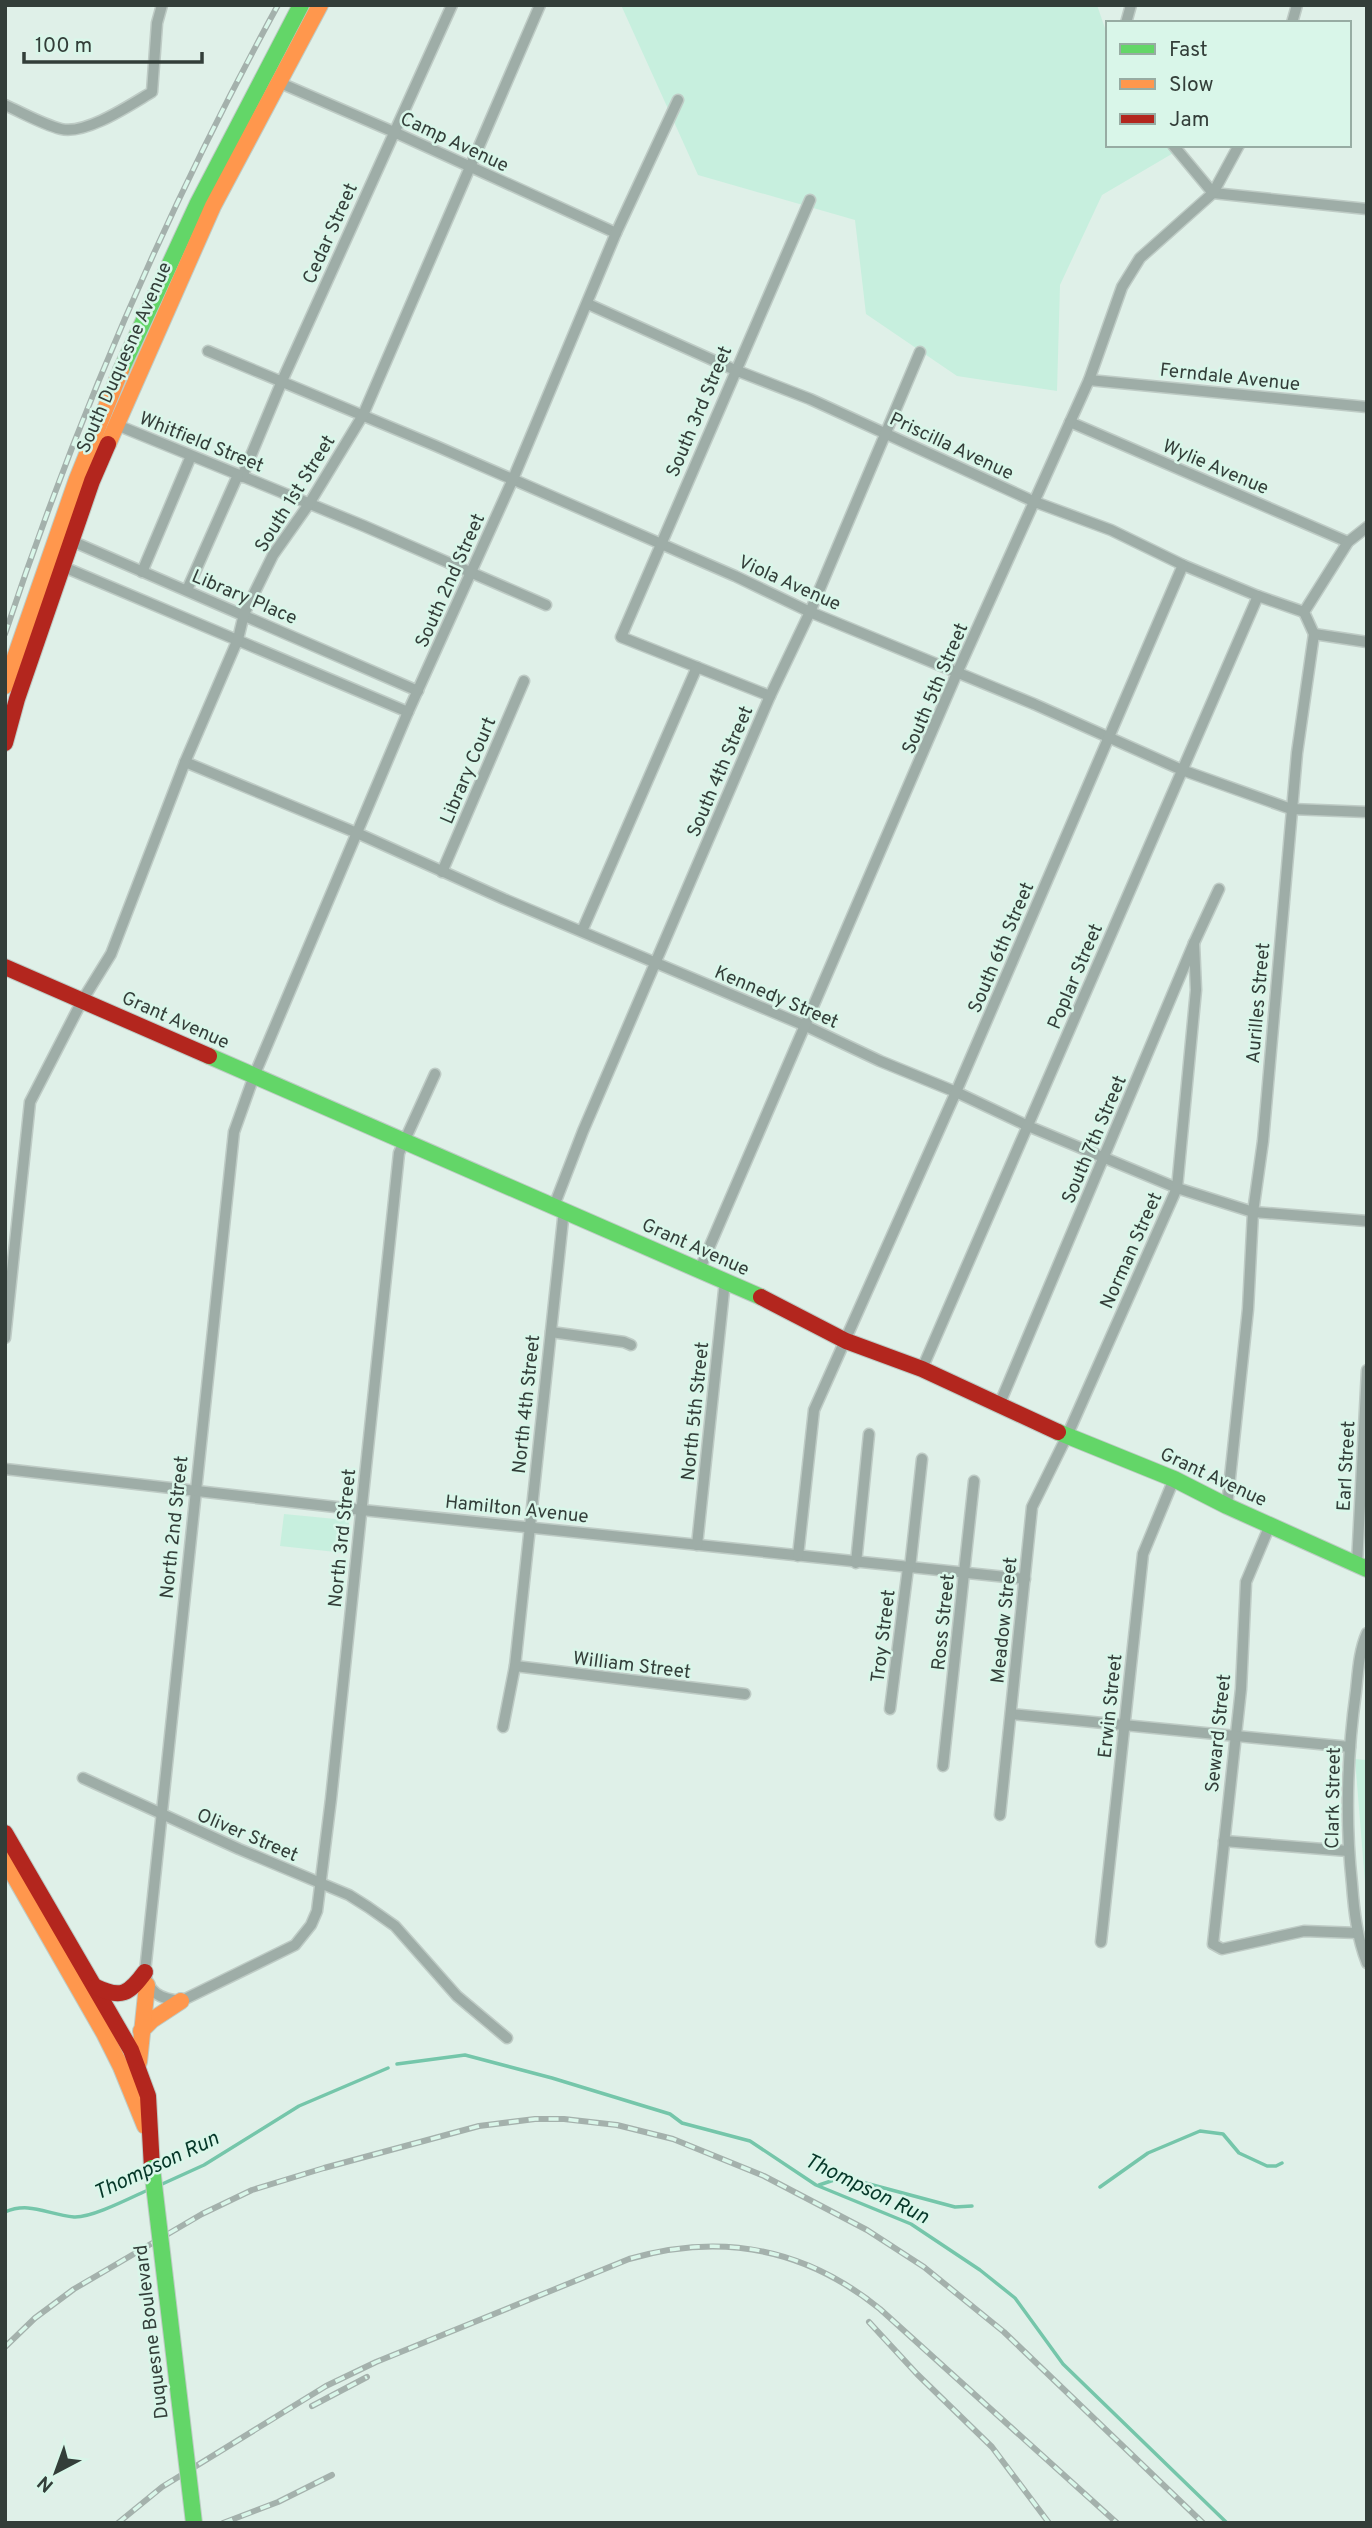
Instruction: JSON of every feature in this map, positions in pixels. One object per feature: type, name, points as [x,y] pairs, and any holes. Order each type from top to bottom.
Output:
[{"type":"main road","points":[[64,538],[104,411],[183,233],[301,5]]},
{"type":"main road","name":"South Duquesne Avenue","points":[[5,743],[64,538],[92,481],[213,206],[320,5]]},
{"type":"main road","points":[[5,686],[55,563]]},
{"type":"main road","name":"Grant Avenue","points":[[5,967],[725,1281],[845,1341],[922,1369],[1067,1436],[1174,1479],[1362,1567]]},
{"type":"main road","name":"Duquesne Boulevard","points":[[5,1833],[118,2025],[139,2069],[148,2096],[152,2168],[194,2523]]},
{"type":"main road","name":"Duquesne Boulevard","points":[[5,1860],[110,2045],[149,2136]]},
{"type":"main road","points":[[96,1987],[108,1994],[122,1994],[146,1978]]},
{"type":"main road","points":[[139,2069],[146,1978]]},
{"type":"main road","points":[[141,2031],[152,2020],[181,2001]]},
{"type":"street","points":[[5,105],[63,130],[85,127],[152,92],[157,23],[162,5]]},
{"type":"street","name":"Cedar Street","points":[[187,590],[452,5]]},
{"type":"street","name":"South 1st Street","points":[[5,1338],[30,1102],[82,1001],[111,954],[185,762],[238,639],[244,614],[273,555],[309,504],[363,415],[540,5]]},
{"type":"street","name":"Camp Avenue","points":[[278,82],[616,233]]},
{"type":"street","name":"South 2nd Street","points":[[254,1076],[408,712],[513,479],[616,233],[678,100]]},
{"type":"street","points":[[1175,147],[1213,193],[1367,209]]},
{"type":"street","name":"South 5th Street","points":[[699,1271],[957,673],[1089,380],[1122,287],[1140,258],[1213,193],[1238,147]]},
{"type":"street","name":"South 3rd Street","points":[[697,667],[621,637],[810,200]]},
{"type":"street","name":"Priscilla Avenue","points":[[588,304],[885,433],[1035,502],[1111,530],[1183,565],[1304,612]]},
{"type":"street","name":"Viola Avenue","points":[[208,351],[513,479],[810,612],[1034,704],[1182,770],[1291,809],[1367,812]]},
{"type":"street","name":"South 4th Street","points":[[559,1208],[583,1131],[810,612],[920,352]]},
{"type":"street","name":"Ferndale Avenue","points":[[1089,380],[1367,407]]},
{"type":"street","name":"Wylie Avenue","points":[[1070,422],[1348,542]]},
{"type":"street","name":"Whitfield Street","points":[[117,425],[546,605]]},
{"type":"street","points":[[142,572],[191,456]]},
{"type":"street","points":[[1367,527],[1348,542],[1304,612],[1314,634],[1367,642]]},
{"type":"street","name":"Library Place","points":[[64,538],[418,691]]},
{"type":"street","points":[[55,563],[408,712]]},
{"type":"street","name":"South 6th Street","points":[[798,1556],[814,1410],[956,1092],[1183,565]]},
{"type":"street","name":"Poplar Street","points":[[922,1369],[1258,596]]},
{"type":"street","name":"Aurilles Street","points":[[1227,1506],[1248,1309],[1253,1212],[1263,1141],[1291,809],[1314,634]]},
{"type":"street","points":[[582,931],[697,667],[771,696]]},
{"type":"street","name":"Library Court","points":[[442,872],[524,681]]},
{"type":"street","name":"Kennedy Street","points":[[185,762],[357,833],[442,872],[806,1026],[1028,1126],[1177,1188],[1253,1212],[1367,1221]]},
{"type":"street","name":"South 7th Street","points":[[1000,1403],[1219,889]]},
{"type":"street","name":"Norman Street","points":[[1067,1436],[1177,1188],[1196,990],[1194,943]]},
{"type":"street","points":[[405,1141],[435,1074]]},
{"type":"street","name":"North 2nd Street","points":[[146,1978],[194,1491],[234,1132],[254,1076]]},
{"type":"street","name":"North 3rd Street","points":[[181,2001],[295,1945],[304,1937],[317,1911],[399,1153],[405,1141]]},
{"type":"street","name":"North 4th Street","points":[[503,1727],[515,1667],[551,1332],[559,1208]]},
{"type":"street","name":"North 5th Street","points":[[697,1545],[725,1281]]},
{"type":"street","points":[[551,1332],[631,1345]]},
{"type":"street","name":"Earl Street","points":[[1362,1567],[1367,1370]]},
{"type":"street","points":[[856,1563],[869,1434]]},
{"type":"street","name":"Meadow Street","points":[[1000,1815],[1032,1507],[1067,1436]]},
{"type":"street","name":"Troy Street","points":[[890,1709],[922,1459]]},
{"type":"street","name":"Hamilton Avenue","points":[[5,1469],[362,1510],[1025,1579]]},
{"type":"street","name":"Erwin Street","points":[[1101,1942],[1143,1554],[1174,1479]]},
{"type":"street","name":"Ross Street","points":[[943,1766],[974,1481]]},
{"type":"street","name":"Seward Street","points":[[1269,1525],[1245,1582],[1241,1689],[1213,1940],[1215,1947],[1222,1949],[1304,1931],[1358,1933]]},
{"type":"street","name":"Clark Street","points":[[1367,1633],[1361,1650],[1346,1798],[1348,1851],[1358,1933],[1367,1963]]},
{"type":"street","name":"William Street","points":[[515,1667],[745,1694]]},
{"type":"street","points":[[1011,1714],[1350,1747]]},
{"type":"street","name":"Oliver Street","points":[[83,1778],[349,1895],[395,1926],[457,1996],[507,2038]]},
{"type":"street","points":[[1224,1841],[1348,1851]]},
{"type":"street","points":[[146,1978],[163,1998],[181,2001]]},
{"type":"green space","points":[[621,5],[1097,5],[1106,31],[1106,147],[1184,147],[1102,195],[1060,285],[1057,391],[957,376],[866,314],[855,220],[698,175]]},
{"type":"green space","points":[[284,1514],[346,1520],[349,1523],[345,1553],[280,1546]]},
{"type":"green space","points":[[1355,1759],[1367,1760],[1367,1907]]},
{"type":"waterway","name":"Thompson Run","points":[[397,2064],[465,2055],[670,2114],[682,2123],[750,2141],[816,2185],[911,2224],[980,2270],[1015,2298],[1063,2364],[1227,2523]]},
{"type":"waterway","name":"Thompson Run","points":[[160,2185],[204,2165],[299,2106],[388,2068]]},
{"type":"waterway","points":[[1100,2187],[1148,2153],[1200,2131],[1223,2134],[1239,2153],[1267,2166],[1282,2163]]},
{"type":"waterway","points":[[819,2185],[843,2177],[955,2207],[972,2206]]},
{"type":"waterway","name":"Thompson Run","points":[[5,2212],[31,2208],[65,2216],[82,2216],[150,2189]]},
{"type":"railway","points":[[5,634],[63,472],[127,314],[199,158],[278,5]]},
{"type":"railway","points":[[5,2347],[35,2318],[74,2289],[202,2214],[252,2190],[479,2126],[535,2119],[564,2119],[617,2125],[673,2139],[764,2176],[867,2230],[924,2267],[1004,2332],[1203,2523]]},
{"type":"railway","points":[[118,2523],[162,2487],[326,2386],[376,2362],[629,2259],[697,2247],[730,2247],[792,2259],[851,2288],[880,2309],[1117,2523]]},
{"type":"railway","points":[[869,2322],[917,2374],[992,2447],[1049,2523]]},
{"type":"railway","points":[[312,2406],[367,2377]]},
{"type":"railway","points":[[223,2523],[278,2502],[332,2475]]},
{"type":"traffic: fast","points":[[121,370],[197,205],[301,5]]},
{"type":"traffic: fast","points":[[209,1056],[761,1297]]},
{"type":"traffic: fast","points":[[1058,1432],[1174,1479],[1367,1569]]},
{"type":"traffic: fast","points":[[152,2168],[194,2523]]},
{"type":"traffic: slow","points":[[108,444],[213,206],[320,5]]},
{"type":"traffic: slow","points":[[5,686],[77,479],[121,370]]},
{"type":"traffic: slow","points":[[5,1860],[104,2033],[145,2126]]},
{"type":"traffic: slow","points":[[139,2062],[147,1985]]},
{"type":"traffic: slow","points":[[141,2031],[152,2020],[181,2001]]},
{"type":"traffic: jam","points":[[5,743],[17,699],[92,481],[108,444]]},
{"type":"traffic: jam","points":[[5,967],[209,1056]]},
{"type":"traffic: jam","points":[[761,1297],[846,1341],[922,1369],[1058,1432]]},
{"type":"traffic: jam","points":[[5,1833],[131,2050],[148,2096],[152,2168]]},
{"type":"traffic: jam","points":[[96,1987],[112,1993],[124,1992],[145,1972]]}]
